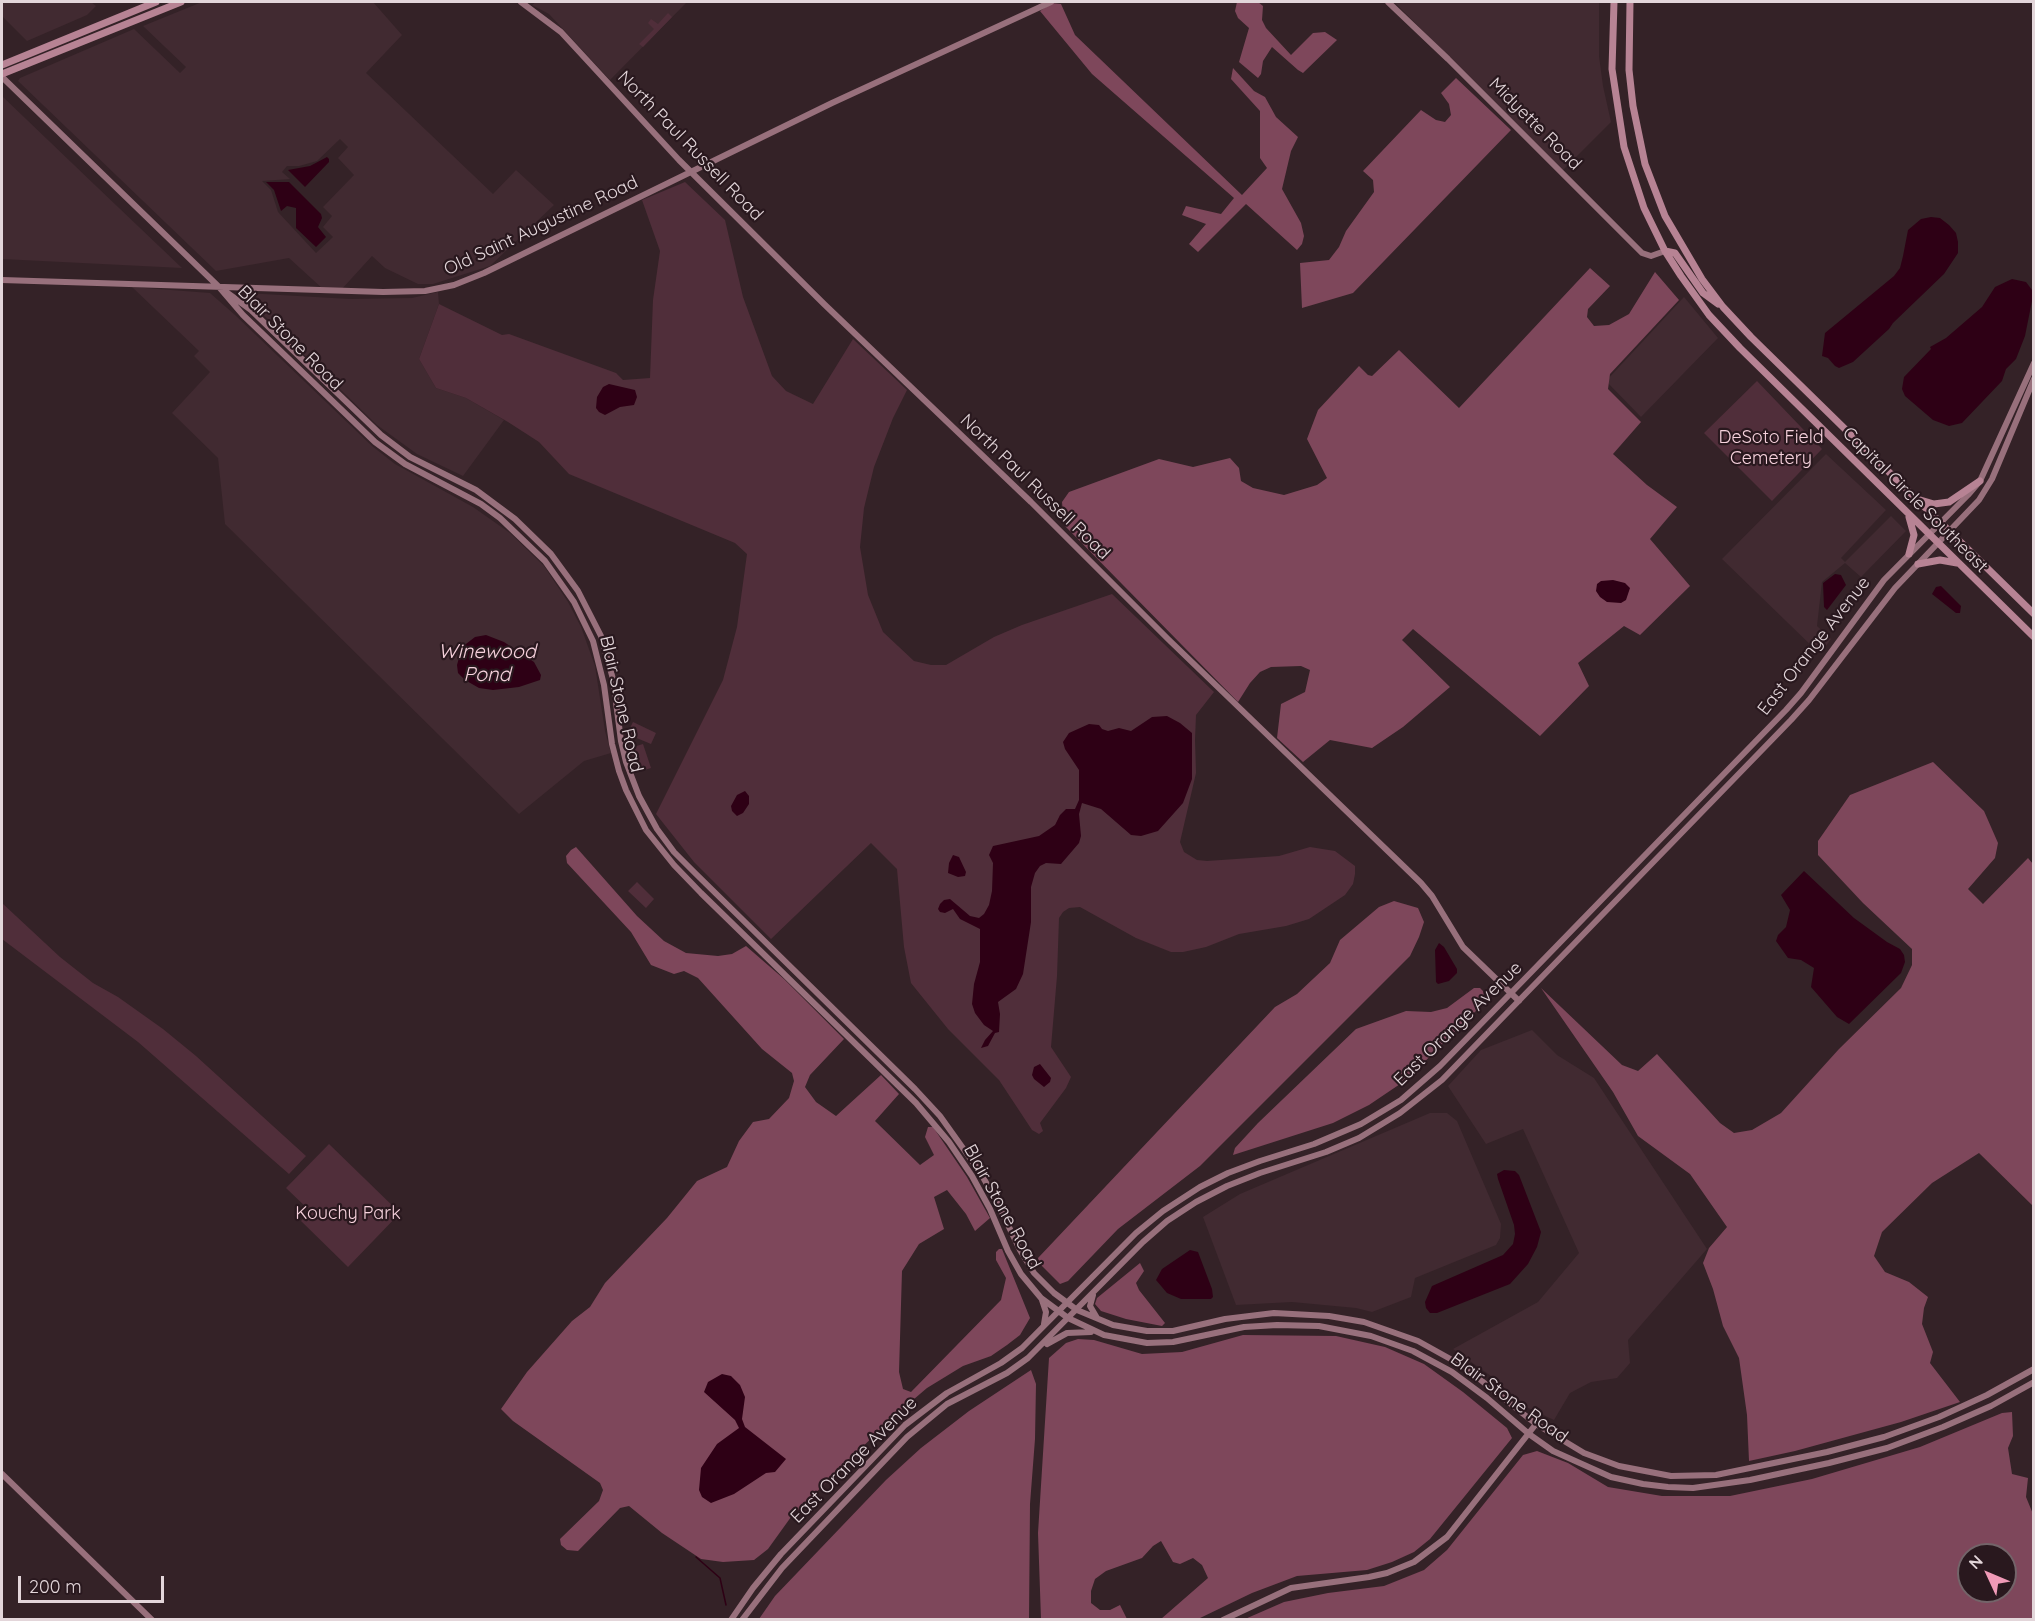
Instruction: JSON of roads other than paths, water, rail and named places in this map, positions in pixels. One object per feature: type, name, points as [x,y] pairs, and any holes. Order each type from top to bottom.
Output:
[{"type":"main road","points":[[2,65],[156,2]]},
{"type":"main road","points":[[2,76],[171,4],[181,2]]},
{"type":"main road","name":"Capital Circle Southeast","points":[[1614,2],[1612,69],[1624,147],[1644,208],[1665,251],[1709,315],[2034,637]]},
{"type":"main road","name":"Capital Circle Southeast","points":[[1630,2],[1629,70],[1633,106],[1645,164],[1679,242],[1702,279],[1723,307],[1940,524],[2034,614]]},
{"type":"main road","points":[[1665,251],[1674,253],[1703,293],[1723,307]]},
{"type":"main road","points":[[1915,498],[1934,504],[1948,502],[1980,482]]},
{"type":"main road","points":[[1908,514],[1914,535],[1909,554]]},
{"type":"main road","points":[[1918,564],[1940,560],[1957,562]]},
{"type":"street","name":"North Paul Russell Road","points":[[521,2],[561,32],[691,171],[837,316],[1031,502],[1421,884],[1432,896],[1463,947],[1519,1001]]},
{"type":"street","name":"Old Saint Augustine Road","points":[[2,280],[383,292],[412,292],[442,288],[484,273],[832,103],[1051,2]]},
{"type":"street","name":"Midyette Road","points":[[1388,2],[1642,253],[1651,256],[1665,251]]},
{"type":"street","name":"Blair Stone Road","points":[[2,76],[375,442],[405,464],[465,494],[499,517],[529,544],[555,574],[574,602],[593,641],[604,685],[612,744],[619,771],[646,830],[660,849],[701,893],[916,1103],[939,1129],[972,1176],[990,1209],[1012,1259],[1036,1292],[1058,1312],[1095,1332],[1129,1341],[1163,1343],[1244,1327],[1302,1325],[1328,1327],[1363,1334],[1429,1359],[1466,1382],[1553,1451],[1578,1463],[1611,1477],[1643,1484],[1693,1488],[1768,1476],[1887,1448],[1974,1414],[2034,1382]]},
{"type":"street","name":"Blair Stone Road","points":[[219,287],[240,301],[381,435],[410,457],[476,490],[504,510],[530,533],[562,568],[582,598],[602,639],[613,679],[621,741],[639,796],[657,829],[674,852],[940,1116],[980,1172],[1029,1265],[1047,1287],[1066,1304],[1105,1323],[1139,1331],[1165,1331],[1243,1316],[1274,1313],[1329,1316],[1389,1329],[1435,1349],[1464,1366],[1536,1424],[1584,1453],[1618,1466],[1671,1476],[1704,1476],[1767,1465],[1827,1452],[1895,1433],[1987,1395],[2034,1369]]},
{"type":"street","points":[[279,350],[285,344]]},
{"type":"street","points":[[286,357],[293,351]]},
{"type":"street","name":"East Orange Avenue","points":[[730,1620],[775,1561],[919,1414],[955,1388],[1009,1358],[1136,1233],[1163,1211],[1191,1192],[1246,1166],[1327,1139],[1378,1115],[1414,1090],[1440,1066],[1793,702],[1872,595],[1980,482],[2034,363]]},
{"type":"street","name":"East Orange Avenue","points":[[742,1620],[782,1568],[919,1425],[947,1404],[1007,1373],[1034,1353],[1156,1230],[1196,1202],[1243,1179],[1331,1150],[1372,1131],[1415,1103],[1453,1069],[1803,707],[1895,588],[1979,500],[1992,479],[2034,379]]},
{"type":"street","points":[[335,404],[341,397]]},
{"type":"street","points":[[405,464],[410,457]]},
{"type":"street","points":[[499,517],[504,510]]},
{"type":"street","points":[[555,574],[562,568]]},
{"type":"street","points":[[593,641],[602,639]]},
{"type":"street","points":[[612,744],[621,741]]},
{"type":"street","points":[[1658,842],[1666,850]]},
{"type":"street","points":[[1327,1139],[1331,1150]]},
{"type":"street","points":[[1036,1292],[1046,1308],[1046,1319],[1041,1329]]},
{"type":"street","points":[[1095,1292],[1090,1302],[1090,1309],[1105,1323]]},
{"type":"street","points":[[1302,1314],[1302,1325]]},
{"type":"street","points":[[1034,1353],[1067,1333],[1095,1332]]},
{"type":"street","points":[[1223,1620],[1291,1588],[1369,1577],[1394,1571],[1414,1562],[1447,1537],[1536,1424]]},
{"type":"street","points":[[1767,1465],[1768,1476]]},
{"type":"street","points":[[2,1474],[152,1620]]},
{"type":"street","points":[[819,1515],[826,1521]]},
{"type":"water","points":[[327,157],[329,162],[305,187],[288,170],[310,166]]},
{"type":"water","points":[[266,182],[289,182],[321,214],[322,218],[318,227],[326,237],[316,247],[296,228],[296,208],[287,206],[281,211],[274,190]]},
{"type":"water","points":[[1940,218],[1956,233],[1958,253],[1944,274],[1889,329],[1853,362],[1839,368],[1835,366],[1828,358],[1822,356],[1825,333],[1894,276],[1900,268],[1908,230],[1921,219]]},
{"type":"water","points":[[2012,279],[2026,282],[2033,296],[2025,336],[2016,359],[2006,369],[2002,381],[1962,423],[1949,426],[1933,420],[1905,396],[1902,389],[1904,377],[1931,349],[1930,347],[1946,338],[1982,307],[1995,287]]},
{"type":"water","points":[[609,384],[635,390],[637,397],[634,405],[620,407],[605,415],[599,412],[596,408],[597,397],[603,387]]},
{"type":"water","points":[[1835,574],[1841,575],[1846,585],[1827,610],[1824,607],[1823,583]]},
{"type":"water","points":[[1613,580],[1625,583],[1630,588],[1626,600],[1621,603],[1607,602],[1596,591],[1597,584],[1601,581]]},
{"type":"water","points":[[1941,586],[1961,606],[1960,613],[1956,613],[1932,594],[1936,587]]},
{"type":"water","name":"Winewood Pond","points":[[486,635],[504,642],[534,662],[541,675],[540,680],[519,687],[493,690],[479,688],[465,680],[458,673],[457,665],[462,647],[475,637]]},
{"type":"water","points":[[1167,716],[1192,733],[1192,779],[1183,803],[1158,831],[1141,836],[1131,835],[1101,809],[1082,803],[1079,814],[1081,836],[1079,843],[1061,864],[1046,863],[1040,866],[1035,873],[1031,887],[1031,922],[1023,974],[1016,989],[998,1002],[999,1032],[995,1033],[988,1046],[981,1048],[993,1031],[984,1025],[975,1013],[972,1004],[980,962],[980,929],[960,919],[953,909],[945,913],[940,912],[938,909],[940,904],[950,899],[970,916],[979,918],[989,905],[992,891],[993,863],[989,855],[993,846],[1039,836],[1055,825],[1066,809],[1075,809],[1079,800],[1079,770],[1063,742],[1069,733],[1089,724],[1099,725],[1108,731],[1119,728],[1131,731],[1152,717]]},
{"type":"water","points":[[745,791],[749,796],[749,804],[743,813],[737,816],[731,806],[737,795]]},
{"type":"water","points":[[953,855],[959,857],[966,872],[965,876],[958,877],[948,873]]},
{"type":"water","points":[[1804,871],[1854,918],[1900,949],[1904,955],[1905,962],[1901,973],[1849,1024],[1837,1017],[1811,987],[1814,968],[1801,960],[1788,958],[1776,941],[1778,935],[1786,927],[1790,910],[1781,895]]},
{"type":"water","points":[[1439,943],[1444,947],[1457,973],[1449,981],[1438,984],[1436,982],[1435,950]]},
{"type":"water","points":[[1040,1064],[1051,1078],[1044,1087],[1032,1075],[1034,1067]]},
{"type":"water","points":[[1504,1170],[1515,1171],[1519,1175],[1541,1232],[1537,1247],[1528,1264],[1510,1284],[1437,1313],[1430,1313],[1425,1302],[1432,1286],[1503,1255],[1513,1244],[1514,1225],[1497,1174]]},
{"type":"water","points":[[1190,1250],[1198,1252],[1212,1289],[1211,1299],[1181,1299],[1167,1293],[1156,1280],[1162,1269]]},
{"type":"water","points":[[722,1374],[731,1376],[740,1385],[745,1397],[742,1419],[745,1427],[786,1459],[775,1472],[766,1473],[734,1494],[711,1503],[702,1497],[699,1490],[701,1468],[717,1444],[739,1428],[735,1420],[704,1392],[708,1382]]},
{"type":"waterway","points":[[696,1557],[720,1578],[726,1605]]},
{"type":"park label","name":"DeSoto Field Cemetery","points":[[1771,448]]},
{"type":"park label","name":"Kouchy Park","points":[[348,1214]]}]
